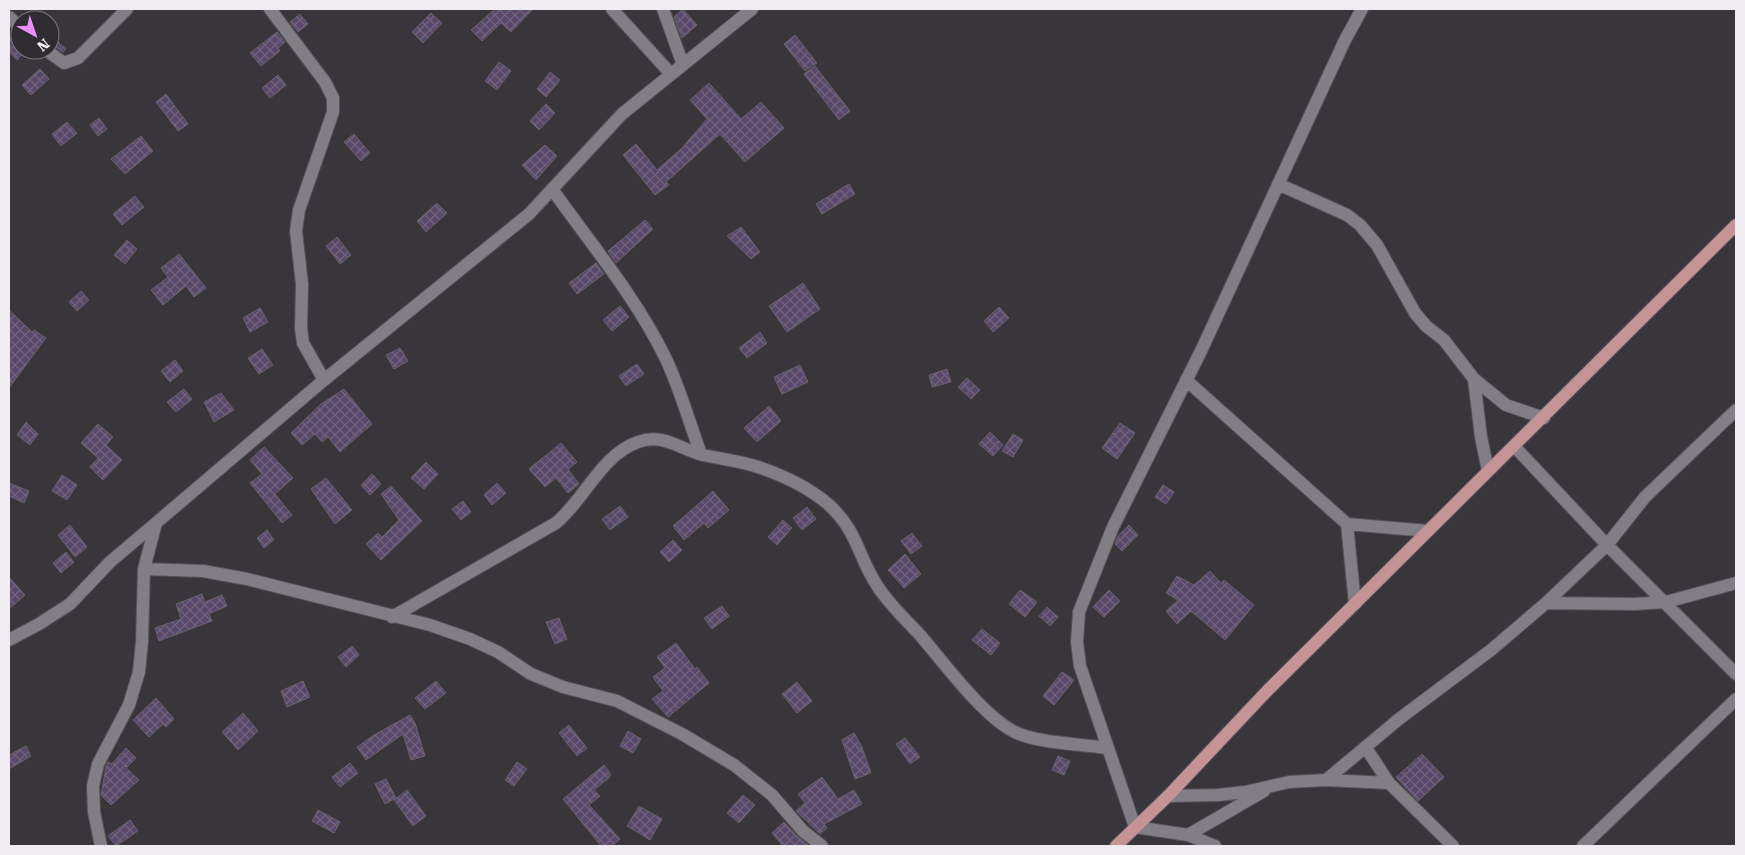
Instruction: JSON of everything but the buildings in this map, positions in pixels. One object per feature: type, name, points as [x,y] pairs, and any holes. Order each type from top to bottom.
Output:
[{"type":"main road","points":[[1116,846],[1168,796],[1268,691],[1736,225]]},
{"type":"street","points":[[60,60],[64,63],[78,58],[127,9]]},
{"type":"street","points":[[270,9],[325,82],[334,98],[333,112],[299,210],[296,231],[302,284],[301,328],[303,343],[324,380]]},
{"type":"street","points":[[612,9],[672,74]]},
{"type":"street","points":[[663,9],[683,64]]},
{"type":"street","points":[[9,640],[70,604],[110,562],[324,380],[528,214],[622,114],[752,9]]},
{"type":"street","points":[[1215,846],[1188,835],[1135,827],[1080,666],[1077,642],[1079,612],[1113,526],[1186,380],[1345,40],[1362,9]]},
{"type":"street","points":[[1278,184],[1347,215],[1360,225],[1377,245],[1416,313],[1426,326],[1444,340],[1474,379],[1506,405],[1544,418]]},
{"type":"street","points":[[552,189],[621,283],[644,320],[676,382],[700,454]]},
{"type":"street","points":[[1474,379],[1481,437],[1488,471]]},
{"type":"street","points":[[1186,380],[1347,524],[1428,531]]},
{"type":"street","points":[[1326,780],[1399,719],[1491,650],[1546,603],[1608,545],[1645,497],[1736,410]]},
{"type":"street","points":[[392,617],[556,523],[568,514],[607,463],[638,442],[656,439],[672,441],[700,454],[758,467],[806,489],[826,503],[841,517],[855,536],[878,587],[984,708],[1009,729],[1022,736],[1107,748]]},
{"type":"street","points":[[1514,446],[1608,545],[1736,674]]},
{"type":"street","points":[[101,846],[94,812],[93,786],[98,764],[129,705],[139,672],[142,642],[144,568],[156,523]]},
{"type":"street","points":[[1347,524],[1355,604]]},
{"type":"street","points":[[144,568],[203,571],[238,578],[430,625],[470,639],[498,652],[531,674],[564,687],[617,701],[682,734],[734,766],[772,795],[803,831],[822,846]]},
{"type":"street","points":[[1546,603],[1627,604],[1666,602],[1736,583]]},
{"type":"street","points":[[1583,846],[1736,698]]},
{"type":"street","points":[[1366,748],[1389,783],[1453,846]]},
{"type":"street","points":[[1168,796],[1218,794],[1272,785],[1326,780],[1389,783]]},
{"type":"street","points":[[1188,835],[1272,785]]}]
